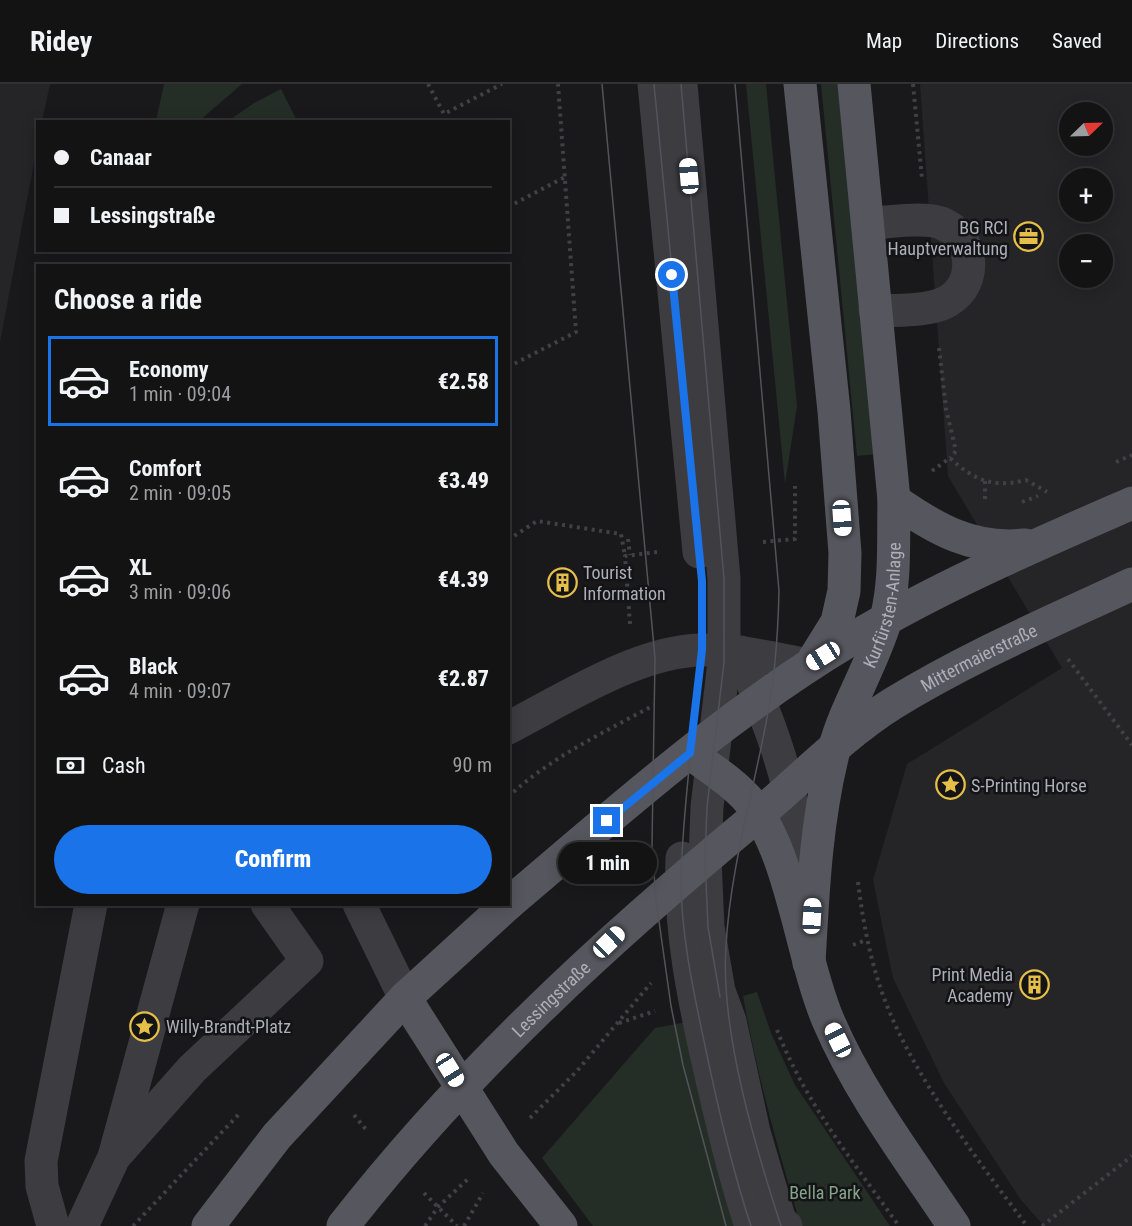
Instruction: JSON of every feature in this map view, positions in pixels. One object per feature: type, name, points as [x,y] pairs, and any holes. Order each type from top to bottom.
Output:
[{"type":"main road","name":"Kurfürsten-Anlage","points":[[800,84],[834,411],[845,553],[844,591],[837,622],[826,644],[810,665]]},
{"type":"main road","name":"Kurfürsten-Anlage","points":[[809,963],[818,823],[835,748],[885,620],[890,596],[894,500],[854,84]]},
{"type":"main road","points":[[894,500],[922,520],[949,533],[984,545],[1001,548],[1039,544]]},
{"type":"main road","points":[[510,903],[701,761],[716,733],[810,665],[885,620],[983,567],[1132,503]]},
{"type":"main road","name":"Mittermaierstraße","points":[[835,748],[889,706],[928,683],[1003,643],[1132,584]]},
{"type":"main road","name":"Lessingstraße","points":[[343,1226],[461,1088],[616,936],[835,748]]},
{"type":"main road","points":[[701,761],[749,801],[758,815],[780,860],[809,963],[829,1021],[848,1060],[954,1226]]},
{"type":"main road","points":[[208,1226],[277,1136],[405,998],[506,906]]},
{"type":"main road","points":[[405,998],[504,1154],[561,1226]]},
{"type":"lane","points":[[654,84],[702,581],[722,651],[759,701],[788,789],[798,842],[809,963]]},
{"type":"lane","points":[[681,84],[724,579],[716,733]]},
{"type":"lane","points":[[867,223],[926,220],[940,222],[955,231],[968,254],[969,272],[962,288],[949,301],[935,306],[893,311],[875,310]]},
{"type":"lane","points":[[722,651],[676,884],[695,998],[726,1140],[751,1226]]},
{"type":"lane","points":[[510,727],[634,666],[655,658],[722,651],[810,665]]},
{"type":"lane","points":[[701,761],[708,927],[719,991],[730,1021],[754,1132],[780,1221],[786,1226]]},
{"type":"lane","points":[[53,1226],[42,1186],[41,1161],[91,906]]},
{"type":"lane","points":[[82,1226],[114,1157],[182,906]]},
{"type":"lane","points":[[114,1157],[192,1069],[307,962],[268,906]]},
{"type":"lane","points":[[360,906],[405,998]]},
{"type":"path","points":[[428,84],[444,114],[501,84]]},
{"type":"path","points":[[510,366],[576,332],[558,84]]},
{"type":"path","points":[[913,84],[926,220]]},
{"type":"path","points":[[510,206],[565,177]]},
{"type":"path","points":[[924,477],[956,451],[946,409],[935,306]]},
{"type":"path","points":[[950,458],[964,471],[985,481],[1004,485],[1026,480],[1047,492]]},
{"type":"path","points":[[510,539],[537,521],[621,534],[624,556]]},
{"type":"path","points":[[628,539],[630,555]]},
{"type":"path","points":[[1064,654],[1132,745]]},
{"type":"path","points":[[510,795],[534,773],[559,757],[637,714]]},
{"type":"path","points":[[859,870],[866,940],[884,998],[906,1046],[937,1098],[1028,1226]]},
{"type":"path","points":[[774,1021],[792,1066],[811,1100],[899,1226]]},
{"type":"path","points":[[534,1114],[618,1024]]},
{"type":"path","points":[[133,1226],[222,1129],[247,1106]]},
{"type":"path","points":[[1042,1226],[1132,1156]]},
{"type":"path","points":[[425,1226],[438,1208]]},
{"type":"shaded area","points":[[0,84],[50,84],[42,120],[36,120],[36,152],[0,342]]},
{"type":"shaded area","points":[[920,84],[1132,84],[1132,1226],[1044,1226],[1021,1200],[944,1083],[893,978],[873,880],[907,764],[1062,668],[948,476]]},
{"type":"green space","points":[[164,84],[242,84],[200,120],[156,120]]},
{"type":"green space","points":[[746,84],[766,84],[797,406],[785,484]]},
{"type":"green space","points":[[821,84],[842,84],[878,454],[857,456]]},
{"type":"green space","points":[[281,89],[296,120],[229,120],[254,103]]},
{"type":"green space","name":"Bella Park","points":[[757,992],[771,1033],[795,1085],[890,1226],[801,1226],[769,1112],[743,996]]},
{"type":"green space","points":[[687,1022],[738,1226],[593,1226],[542,1158],[655,1028]]},
{"type":"tram line","points":[[602,84],[655,658],[652,845],[656,900],[671,1006],[683,1065],[726,1226]]},
{"type":"tram line","points":[[654,84],[702,581],[700,656],[685,805],[681,880],[683,921],[692,981],[714,1088],[751,1226]]},
{"type":"tram line","points":[[681,84],[724,579],[724,662],[707,807],[705,859],[708,927],[720,997]]},
{"type":"tram line","points":[[735,84],[779,591],[772,690],[732,890],[726,946],[726,979],[728,1014],[742,1087],[781,1226]]},
{"type":"place","name":"BG RCI Hauptverwaltung","points":[[1029,237]]},
{"type":"place","name":"Tourist Information","points":[[562,582]]},
{"type":"place","name":"S-Printing Horse","points":[[950,785]]},
{"type":"place","name":"Print Media Academy","points":[[1034,984]]},
{"type":"place","name":"Willy-Brandt-Platz","points":[[145,1026]]},
{"type":"route","points":[[607,821],[690,753],[700,676],[703,621],[702,581],[672,275]]}]
